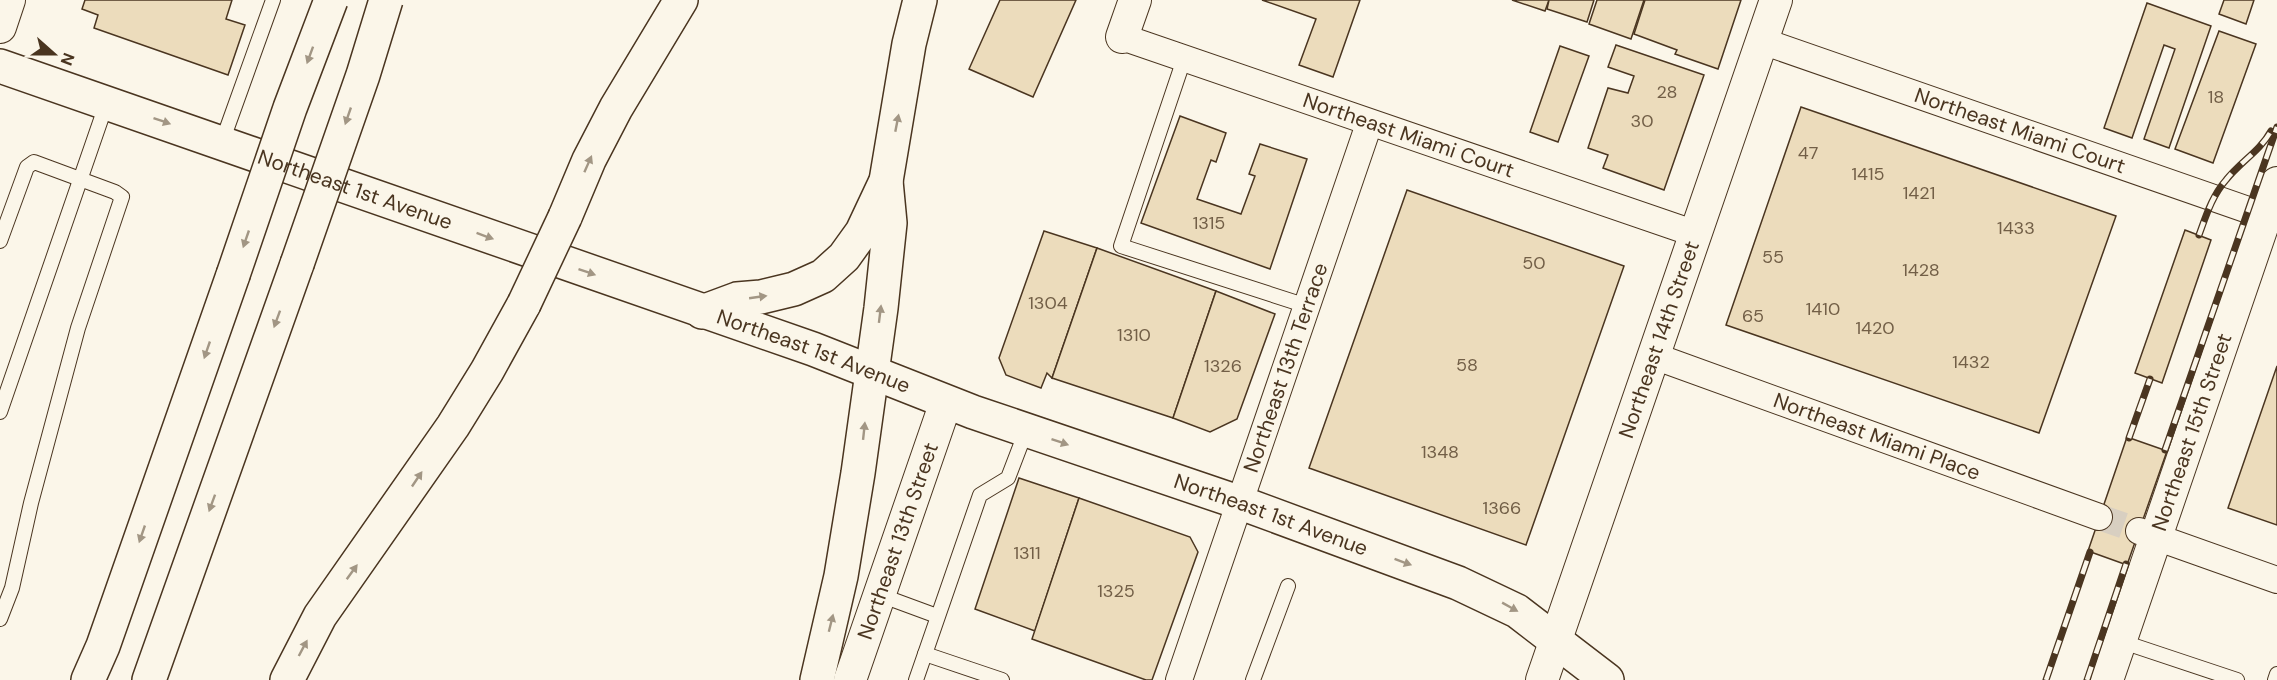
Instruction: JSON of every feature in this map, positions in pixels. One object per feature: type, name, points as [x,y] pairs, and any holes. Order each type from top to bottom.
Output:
[{"type":"main road","points":[[88,680],[103,646],[290,108],[331,0]]},
{"type":"main road","points":[[148,680],[301,253],[363,75],[386,0]]},
{"type":"main road","points":[[287,680],[320,616],[482,380],[524,304],[565,218],[589,160],[616,108],[681,0]]},
{"type":"main road","points":[[817,680],[851,522],[890,224],[886,180],[909,44],[920,0]]},
{"type":"main road","name":"Northeast 1st Avenue","points":[[0,66],[813,349],[946,402],[1241,503],[1485,594],[1517,611],[1607,680]]},
{"type":"main road","points":[[702,312],[737,299],[794,290],[822,276],[844,257],[862,232],[886,180]]},
{"type":"main road","points":[[99,680],[103,646]]},
{"type":"street","points":[[0,27],[9,0]]},
{"type":"street","points":[[1122,37],[1135,0]]},
{"type":"street","name":"Northeast 14th Street","points":[[1542,680],[1776,0]]},
{"type":"street","name":"Northeast Miami Court","points":[[1122,37],[1369,124],[1696,234]]},
{"type":"street","name":"Northeast Miami Court","points":[[1762,41],[2271,218]]},
{"type":"street","name":"Northeast 13th Terrace","points":[[1179,680],[1369,124]]},
{"type":"street","name":"Northeast 15th Street","points":[[2107,680],[2120,641],[2148,534],[2271,218],[2277,183]]},
{"type":"street","name":"Northeast Miami Place","points":[[1654,356],[2100,517]]},
{"type":"street","name":"Northeast 13th Street","points":[[850,680],[946,402]]},
{"type":"street","points":[[2148,534],[2277,580]]},
{"type":"lane","points":[[222,142],[273,0]]},
{"type":"lane","points":[[1184,59],[1121,246],[1306,306]]},
{"type":"lane","points":[[0,412],[107,102]]},
{"type":"lane","points":[[0,241],[27,166],[34,162],[115,192],[122,197],[78,328],[31,503],[12,588],[0,619]]},
{"type":"lane","points":[[916,680],[980,495],[1008,478],[1026,431]]},
{"type":"lane","points":[[1253,680],[1288,586]]},
{"type":"lane","points":[[880,595],[938,616]]},
{"type":"lane","points":[[2120,641],[2237,680]]},
{"type":"lane","points":[[925,654],[972,675],[1002,680]]},
{"type":"lane","points":[[2275,680],[2277,674]]},
{"type":"building","points":[[85,0],[232,0],[226,19],[245,25],[228,75],[94,28],[98,15],[82,9]]},
{"type":"building","points":[[1000,0],[1076,0],[1033,97],[969,69]]},
{"type":"building","points":[[1262,0],[1360,0],[1333,77],[1299,65],[1316,19]]},
{"type":"building","points":[[1512,0],[1549,0],[1545,11]]},
{"type":"building","points":[[1549,0],[1594,0],[1587,22],[1547,9]]},
{"type":"building","points":[[1597,0],[1644,0],[1631,39],[1589,24]]},
{"type":"building","points":[[1645,0],[1741,0],[1718,69],[1675,54],[1677,50],[1634,34]]},
{"type":"building","points":[[2224,0],[2254,0],[2246,24],[2219,14]]},
{"type":"building","points":[[2147,3],[2211,26],[2169,148],[2144,139],[2175,49],[2164,45],[2132,138],[2104,128]]},
{"type":"building","points":[[2219,31],[2256,44],[2213,163],[2175,149]]},
{"type":"building","points":[[1616,45],[1704,75],[1664,190],[1603,168],[1608,155],[1588,148],[1608,88],[1628,93],[1634,76],[1608,67]]},
{"type":"building","points":[[1560,46],[1589,56],[1558,142],[1530,132]]},
{"type":"building","points":[[1801,107],[2116,216],[2039,433],[1726,325]]},
{"type":"building","points":[[1180,116],[1226,133],[1216,162],[1211,160],[1197,199],[1241,214],[1255,176],[1249,174],[1260,144],[1307,159],[1270,269],[1141,223]]},
{"type":"building","points":[[1407,190],[1624,266],[1526,545],[1309,468]]},
{"type":"building","points":[[2185,230],[2211,240],[2162,383],[2135,373]]},
{"type":"building","points":[[1044,231],[1097,248],[1052,378],[1047,373],[1041,388],[1006,375],[999,358]]},
{"type":"building","points":[[1097,248],[1216,291],[1173,418],[1052,378]]},
{"type":"building","points":[[1216,291],[1275,314],[1237,419],[1210,432],[1173,418]]},
{"type":"building","points":[[2277,366],[2277,525],[2228,508]]},
{"type":"building","points":[[2127,437],[2167,451],[2127,565],[2088,551]]},
{"type":"building","points":[[1019,478],[1079,498],[1035,631],[975,609]]},
{"type":"building","points":[[1079,498],[1190,537],[1198,552],[1152,680],[1146,680],[1032,639]]},
{"type":"tunnel","points":[[2099,517],[2139,531]]},
{"type":"railway","points":[[2165,450],[2277,127]]},
{"type":"railway","points":[[2199,235],[2210,206],[2221,186],[2261,145],[2271,131]]},
{"type":"railway","points":[[2129,438],[2150,379]]},
{"type":"railway","points":[[2046,680],[2090,552]]},
{"type":"railway","points":[[2087,680],[2126,564]]}]
